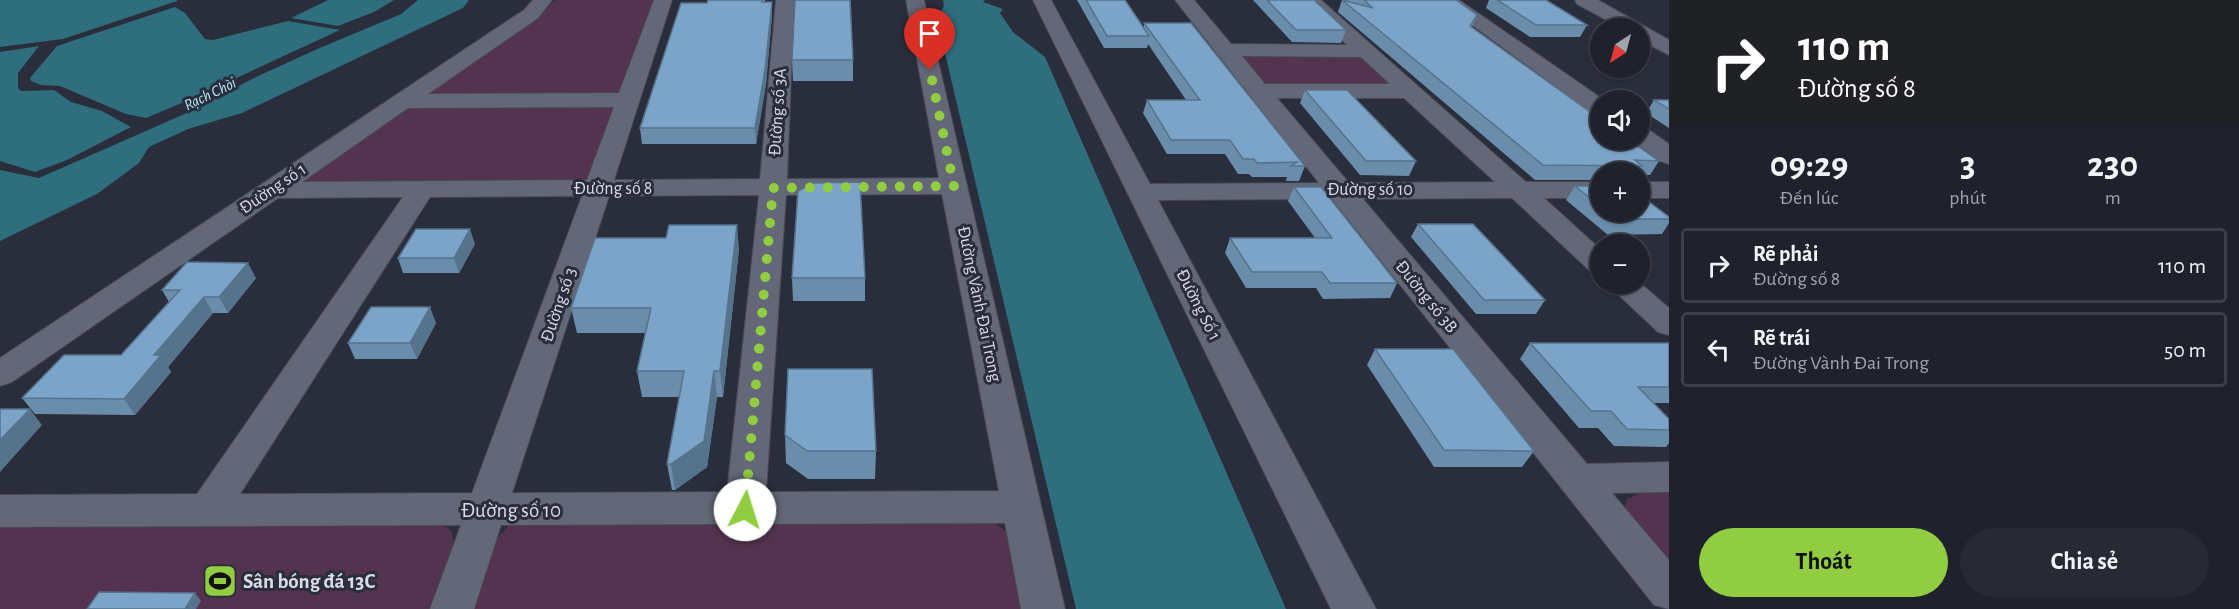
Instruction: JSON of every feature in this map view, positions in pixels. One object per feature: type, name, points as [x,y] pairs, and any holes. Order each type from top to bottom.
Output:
[{"type":"street","name":"Đường số 1","points":[[0,374],[531,14],[543,0]]},
{"type":"street","name":"Đường số 3","points":[[452,609],[663,0]]},
{"type":"street","name":"Đường số 3A","points":[[745,510],[773,188],[785,0]]},
{"type":"street","name":"Đường Vành Đai Trong","points":[[915,0],[1043,609]]},
{"type":"street","name":"Đường Số 1","points":[[1042,0],[1354,609]]},
{"type":"street","name":"Đường số 3B","points":[[1184,0],[1669,592]]},
{"type":"street","points":[[1310,0],[1590,255]]},
{"type":"street","points":[[1447,0],[1590,101]]},
{"type":"street","points":[[1584,0],[1615,18]]},
{"type":"street","points":[[1650,32],[1669,33]]},
{"type":"street","points":[[1650,38],[1669,49]]},
{"type":"street","points":[[1226,50],[1364,51]]},
{"type":"street","points":[[1259,91],[1408,91]]},
{"type":"street","points":[[402,101],[629,100]]},
{"type":"street","points":[[1650,142],[1669,156]]},
{"type":"street","name":"Đường số 8","points":[[271,190],[954,186]]},
{"type":"street","points":[[207,511],[422,189]]},
{"type":"street","name":"Đường số 10","points":[[1140,192],[1590,190]]},
{"type":"street","points":[[1650,190],[1669,190]]},
{"type":"street","points":[[1633,294],[1669,325]]},
{"type":"street","points":[[1576,479],[1669,477]]},
{"type":"street","name":"Đường số 10","points":[[0,511],[745,510],[1022,507]]},
{"type":"shaded area","points":[[556,0],[656,0],[625,89],[617,95],[429,98],[422,91]]},
{"type":"shaded area","points":[[1353,55],[1364,59],[1388,81],[1387,84],[1273,85],[1261,81],[1243,59],[1246,56]]},
{"type":"shaded area","points":[[615,106],[591,177],[586,180],[308,183],[305,180],[404,107]]},
{"type":"shaded area","points":[[1645,491],[1669,491],[1669,574],[1624,508],[1627,499]]},
{"type":"shaded area","points":[[988,519],[1009,533],[1032,609],[470,609],[494,542],[509,525]]},
{"type":"shaded area","name":"Sân bóng đá 13C","points":[[436,522],[451,530],[454,545],[430,609],[0,609],[0,523]]},
{"type":"water","points":[[0,0],[177,1],[63,39],[0,47]]},
{"type":"water","points":[[328,0],[394,0],[374,12],[338,26],[291,18]]},
{"type":"water","points":[[418,0],[469,0],[463,8],[242,113],[188,129],[149,147],[139,163],[97,194],[0,241],[0,170],[39,178],[189,112],[256,77],[315,50],[401,14]]},
{"type":"water","points":[[943,0],[985,0],[983,2],[1003,9],[1000,13],[1013,32],[1045,57],[1286,609],[1076,609],[940,32],[946,26],[948,19],[940,13],[944,6]]},
{"type":"water","points":[[175,7],[185,13],[205,39],[213,40],[288,21],[340,30],[146,118],[126,114],[60,86],[41,85],[31,81],[30,78],[57,46]]},
{"type":"water","points":[[39,46],[18,73],[18,88],[21,91],[54,90],[71,102],[102,111],[131,127],[67,160],[35,172],[0,161],[0,52]]},
{"type":"building","points":[[708,0],[772,2],[765,70],[755,128],[640,128],[681,3],[707,3]]},
{"type":"building","points":[[795,0],[850,0],[853,60],[792,60]]},
{"type":"building","points":[[1086,0],[1125,0],[1149,36],[1107,36]]},
{"type":"building","points":[[1267,0],[1314,0],[1346,30],[1296,30]]},
{"type":"building","points":[[1342,0],[1373,8],[1364,0],[1456,0],[1477,15],[1470,26],[1590,112],[1590,150],[1643,150],[1659,161],[1590,162],[1590,165],[1543,165]]},
{"type":"building","points":[[1497,0],[1546,0],[1587,25],[1536,25]]},
{"type":"building","points":[[1144,23],[1191,23],[1305,166],[1291,166],[1297,162],[1257,163],[1254,159],[1243,159],[1230,140],[1171,140],[1147,100],[1200,100]]},
{"type":"building","points":[[1305,90],[1347,90],[1416,161],[1366,161]]},
{"type":"building","points":[[1654,100],[1669,100],[1669,109]]},
{"type":"building","points":[[860,182],[865,278],[792,278],[798,191],[814,183]]},
{"type":"building","points":[[1575,186],[1590,186],[1590,198]]},
{"type":"building","points":[[1294,187],[1321,187],[1397,283],[1330,283],[1322,272],[1252,272],[1230,238],[1332,238]]},
{"type":"building","points":[[1650,203],[1669,217],[1669,219],[1650,219]]},
{"type":"building","points":[[1418,224],[1473,224],[1545,300],[1484,300]]},
{"type":"building","points":[[669,225],[737,225],[720,371],[714,371],[704,441],[671,464],[667,464],[684,371],[637,371],[651,308],[571,308],[595,238],[666,238]]},
{"type":"building","points":[[416,229],[470,229],[454,258],[398,258]]},
{"type":"building","points":[[187,262],[248,263],[219,297],[204,297],[154,355],[161,355],[124,399],[22,398],[64,355],[121,355],[180,290],[162,290]]},
{"type":"building","points":[[371,307],[430,307],[410,343],[348,343]]},
{"type":"building","points":[[1530,343],[1669,343],[1669,387],[1638,387],[1669,419],[1669,430],[1627,429],[1611,411],[1591,411]]},
{"type":"building","points":[[1375,349],[1453,349],[1534,451],[1444,450]]},
{"type":"building","points":[[788,369],[872,369],[876,451],[807,451],[785,435]]},
{"type":"building","points":[[0,409],[30,409],[0,440]]},
{"type":"building","points":[[99,592],[195,593],[185,609],[87,609]]},
{"type":"place","name":"Sân bóng đá 13C","points":[[220,581]]},
{"type":"route","points":[[745,510],[773,188],[954,186],[930,70]]},
{"type":"water label","name":"Rạch Chòi","points":[[210,94]]}]
